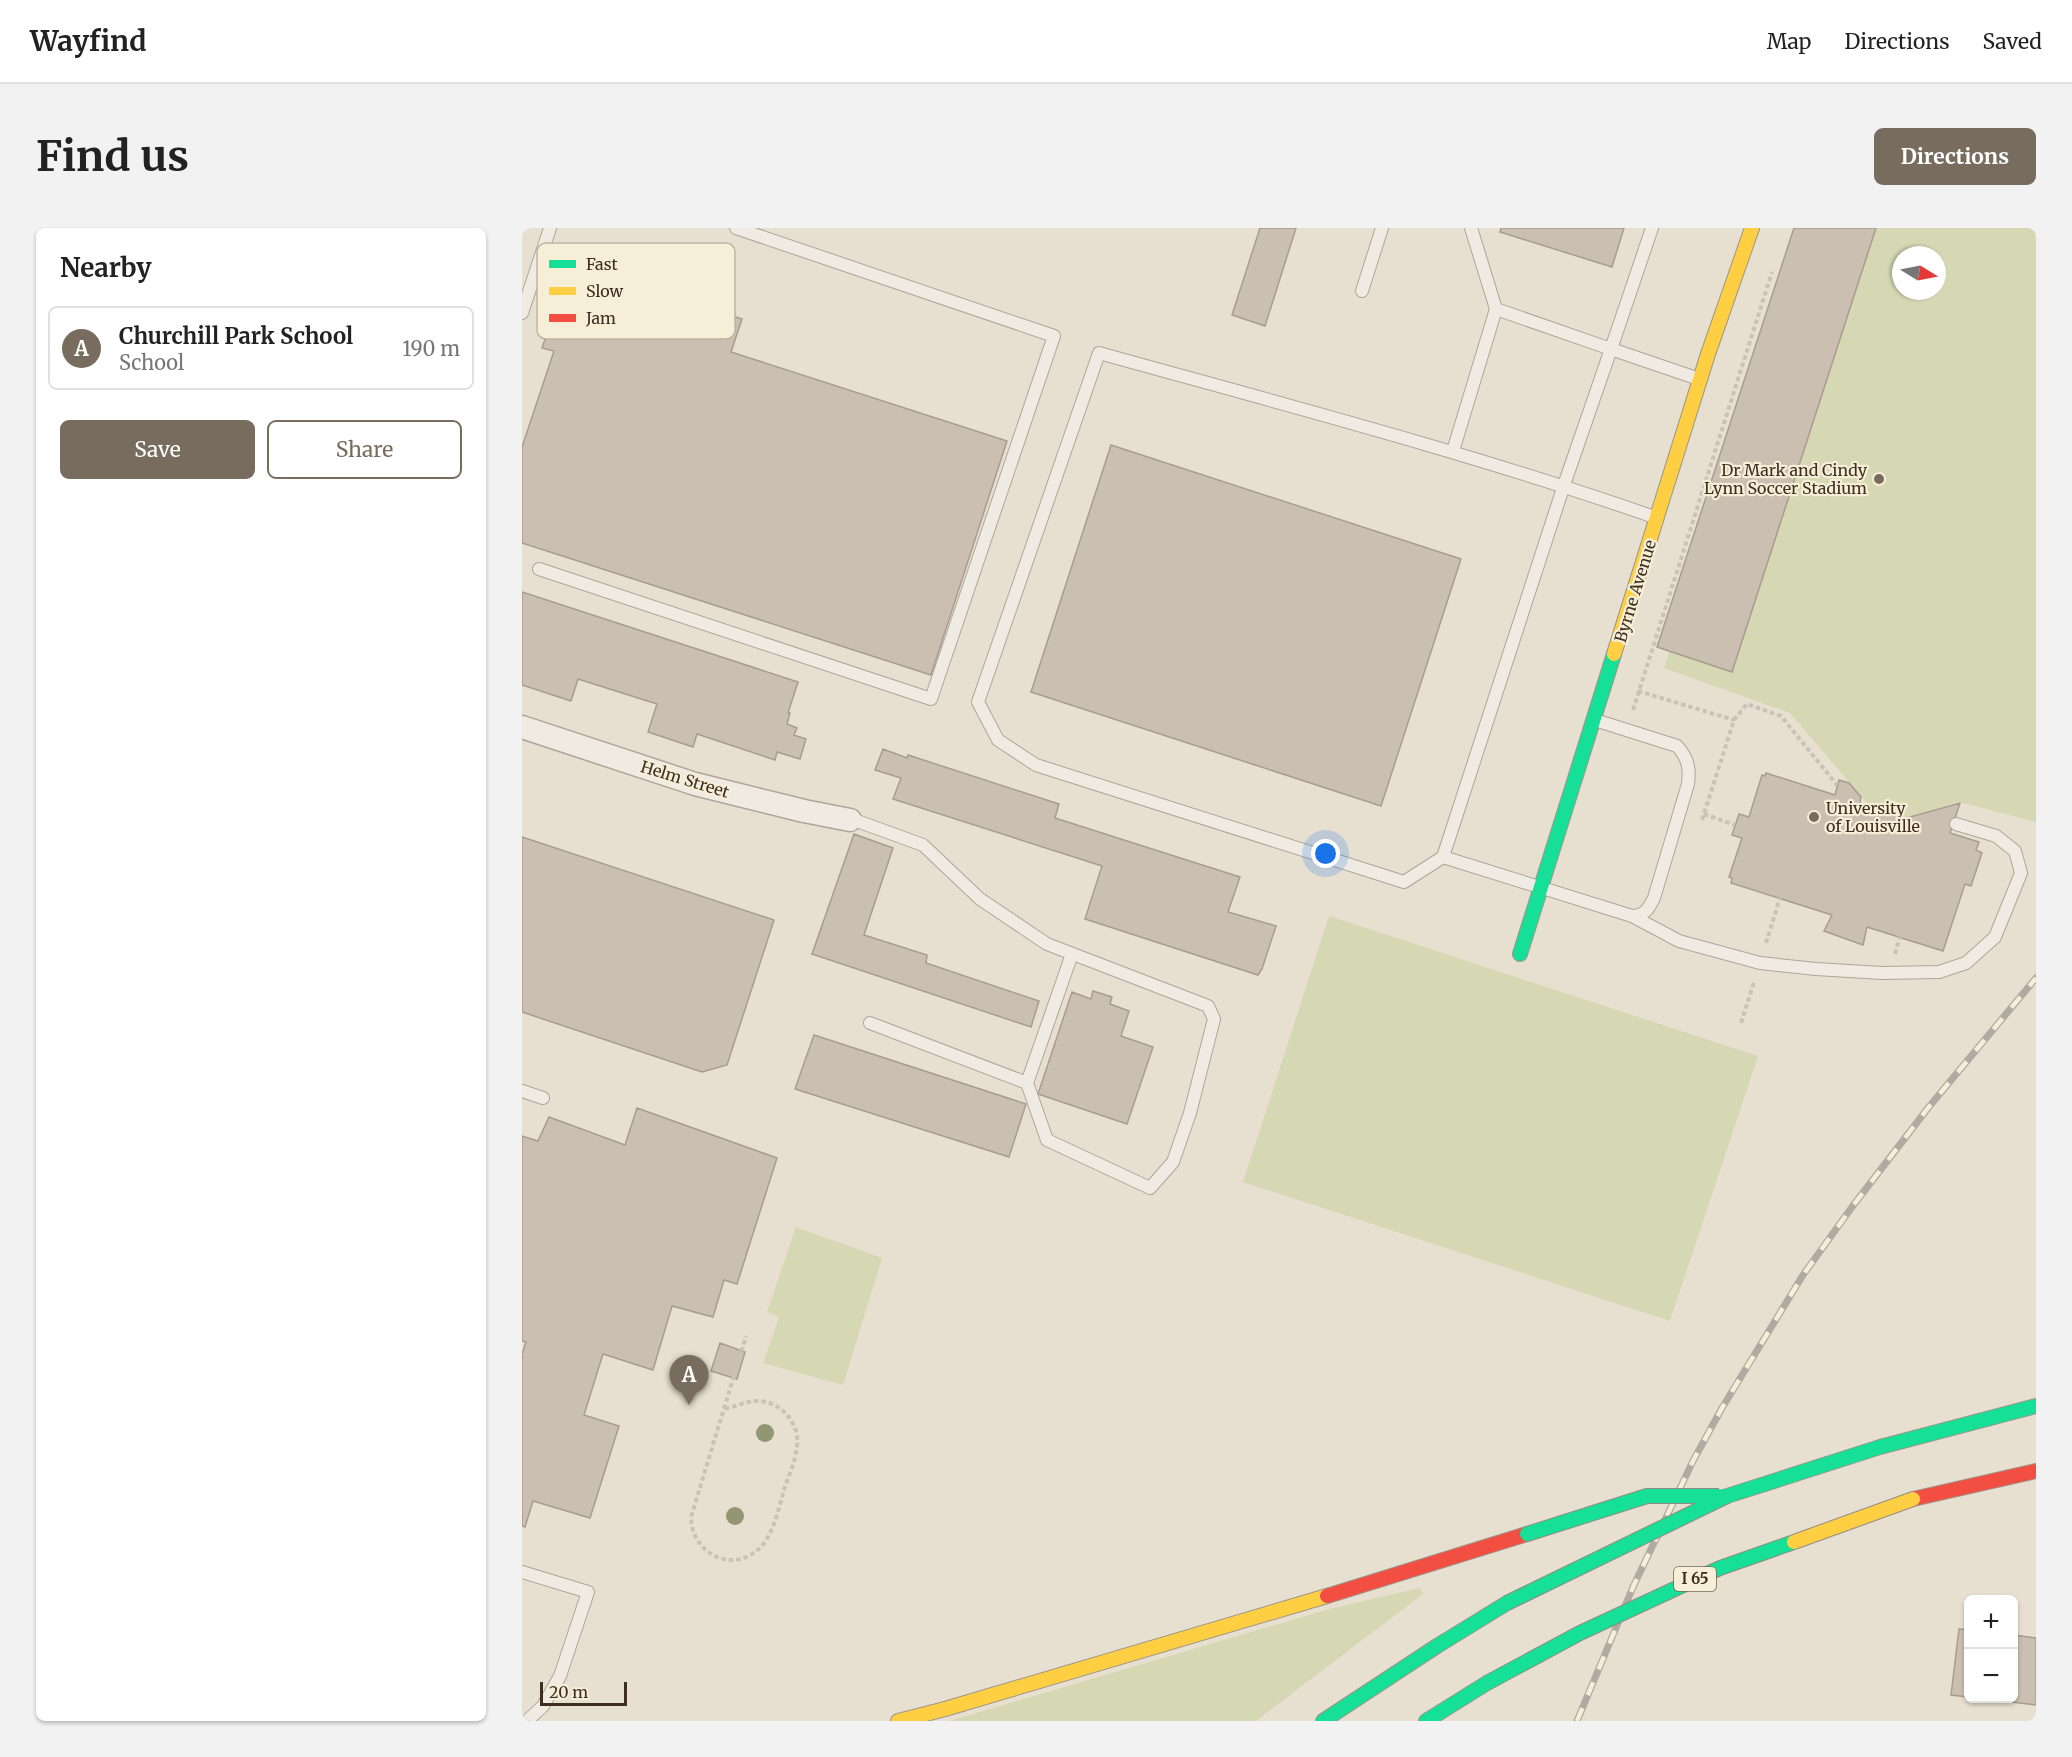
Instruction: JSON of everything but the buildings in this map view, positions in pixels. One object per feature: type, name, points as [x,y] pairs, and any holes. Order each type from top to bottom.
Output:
[{"type":"main road","name":"Byrne Avenue","points":[[1520,954],[1701,380],[1752,228]]},
{"type":"main road","points":[[1323,1721],[1437,1646],[1508,1603],[1727,1496],[1820,1464],[1946,1427],[2036,1406]]},
{"type":"main road","name":"I 65","points":[[1426,1721],[1487,1683],[1580,1633],[1720,1568],[1913,1498],[2036,1471]]},
{"type":"main road","points":[[898,1721],[945,1710],[1387,1578],[1647,1496],[1727,1496]]},
{"type":"street","name":"Helm Street","points":[[522,727],[695,784],[850,820]]},
{"type":"lane","points":[[545,243],[550,228]]},
{"type":"lane","points":[[539,569],[931,699],[1054,336],[736,228]]},
{"type":"lane","points":[[1362,291],[1382,228]]},
{"type":"lane","points":[[1453,451],[1496,309],[1471,228]]},
{"type":"lane","points":[[1652,228],[1564,485],[1443,857],[1404,882],[1036,765],[998,740],[978,702],[1100,353],[1453,451],[1564,485],[1658,518]]},
{"type":"lane","points":[[522,313],[537,267]]},
{"type":"lane","points":[[1496,309],[1701,380]]},
{"type":"lane","points":[[1593,720],[1677,746],[1686,756],[1690,770],[1688,784],[1654,898],[1642,915],[1632,916]]},
{"type":"lane","points":[[850,820],[923,845],[980,899],[1047,944],[1208,1006],[1214,1019],[1190,1113],[1173,1161],[1150,1188],[1047,1140],[1027,1083],[1072,954]]},
{"type":"lane","points":[[1443,857],[1632,916],[1679,941],[1760,963],[1882,973],[1939,972],[1966,963],[1995,937],[2021,873],[2015,851],[1996,836],[1956,824]]},
{"type":"lane","points":[[870,1023],[1027,1083]]},
{"type":"lane","points":[[522,1091],[543,1098]]},
{"type":"lane","points":[[522,1572],[588,1592],[561,1676],[543,1706],[527,1721]]},
{"type":"path","points":[[1632,712],[1775,262]]},
{"type":"path","points":[[1638,691],[1734,720],[1747,704],[1781,716],[1837,785]]},
{"type":"path","points":[[1704,814],[1735,825]]},
{"type":"path","points":[[725,1409],[754,1401],[773,1404],[780,1408],[794,1424],[798,1446],[767,1539],[756,1552],[742,1559],[729,1560],[708,1553],[698,1544],[691,1523],[693,1508],[746,1336]]},
{"type":"green space","name":"Dr Mark and Cindy Lynn Soccer Stadium","points":[[1802,228],[2036,228],[2036,822],[1959,802],[1885,824],[1790,713],[1664,668]]},
{"type":"green space","points":[[1329,916],[1758,1056],[1670,1321],[1243,1182]]},
{"type":"green space","points":[[796,1227],[882,1258],[843,1385],[763,1363],[779,1317],[767,1312]]},
{"type":"green space","points":[[1420,1588],[1423,1594],[1256,1721],[949,1721],[1329,1609]]},
{"type":"railway","points":[[1577,1721],[1633,1587],[1693,1461],[1722,1408],[1803,1275],[1928,1108],[2036,978]]},
{"type":"traffic: fast","points":[[1520,954],[1614,654]]},
{"type":"traffic: fast","points":[[1727,1496],[1880,1447],[2036,1406]]},
{"type":"traffic: fast","points":[[1527,1534],[1647,1496],[1719,1496]]},
{"type":"traffic: fast","points":[[1507,1603],[1727,1496]]},
{"type":"traffic: fast","points":[[1487,1683],[1580,1633],[1720,1568],[1794,1542]]},
{"type":"traffic: fast","points":[[1323,1721],[1507,1603]]},
{"type":"traffic: fast","points":[[1426,1721],[1487,1683]]},
{"type":"traffic: slow","points":[[1614,654],[1708,354],[1752,228]]},
{"type":"traffic: slow","points":[[1794,1542],[1913,1499]]},
{"type":"traffic: slow","points":[[898,1721],[1327,1596]]},
{"type":"traffic: jam","points":[[1913,1499],[2036,1471]]},
{"type":"traffic: jam","points":[[1327,1596],[1527,1534]]},
{"type":"place","name":"Dr Mark and Cindy Lynn Soccer Stadium","points":[[1879,479]]},
{"type":"place","name":"University of Louisville","points":[[1814,817]]},
{"type":"place","name":"Churchill Park School","points":[[689,1405]]}]
